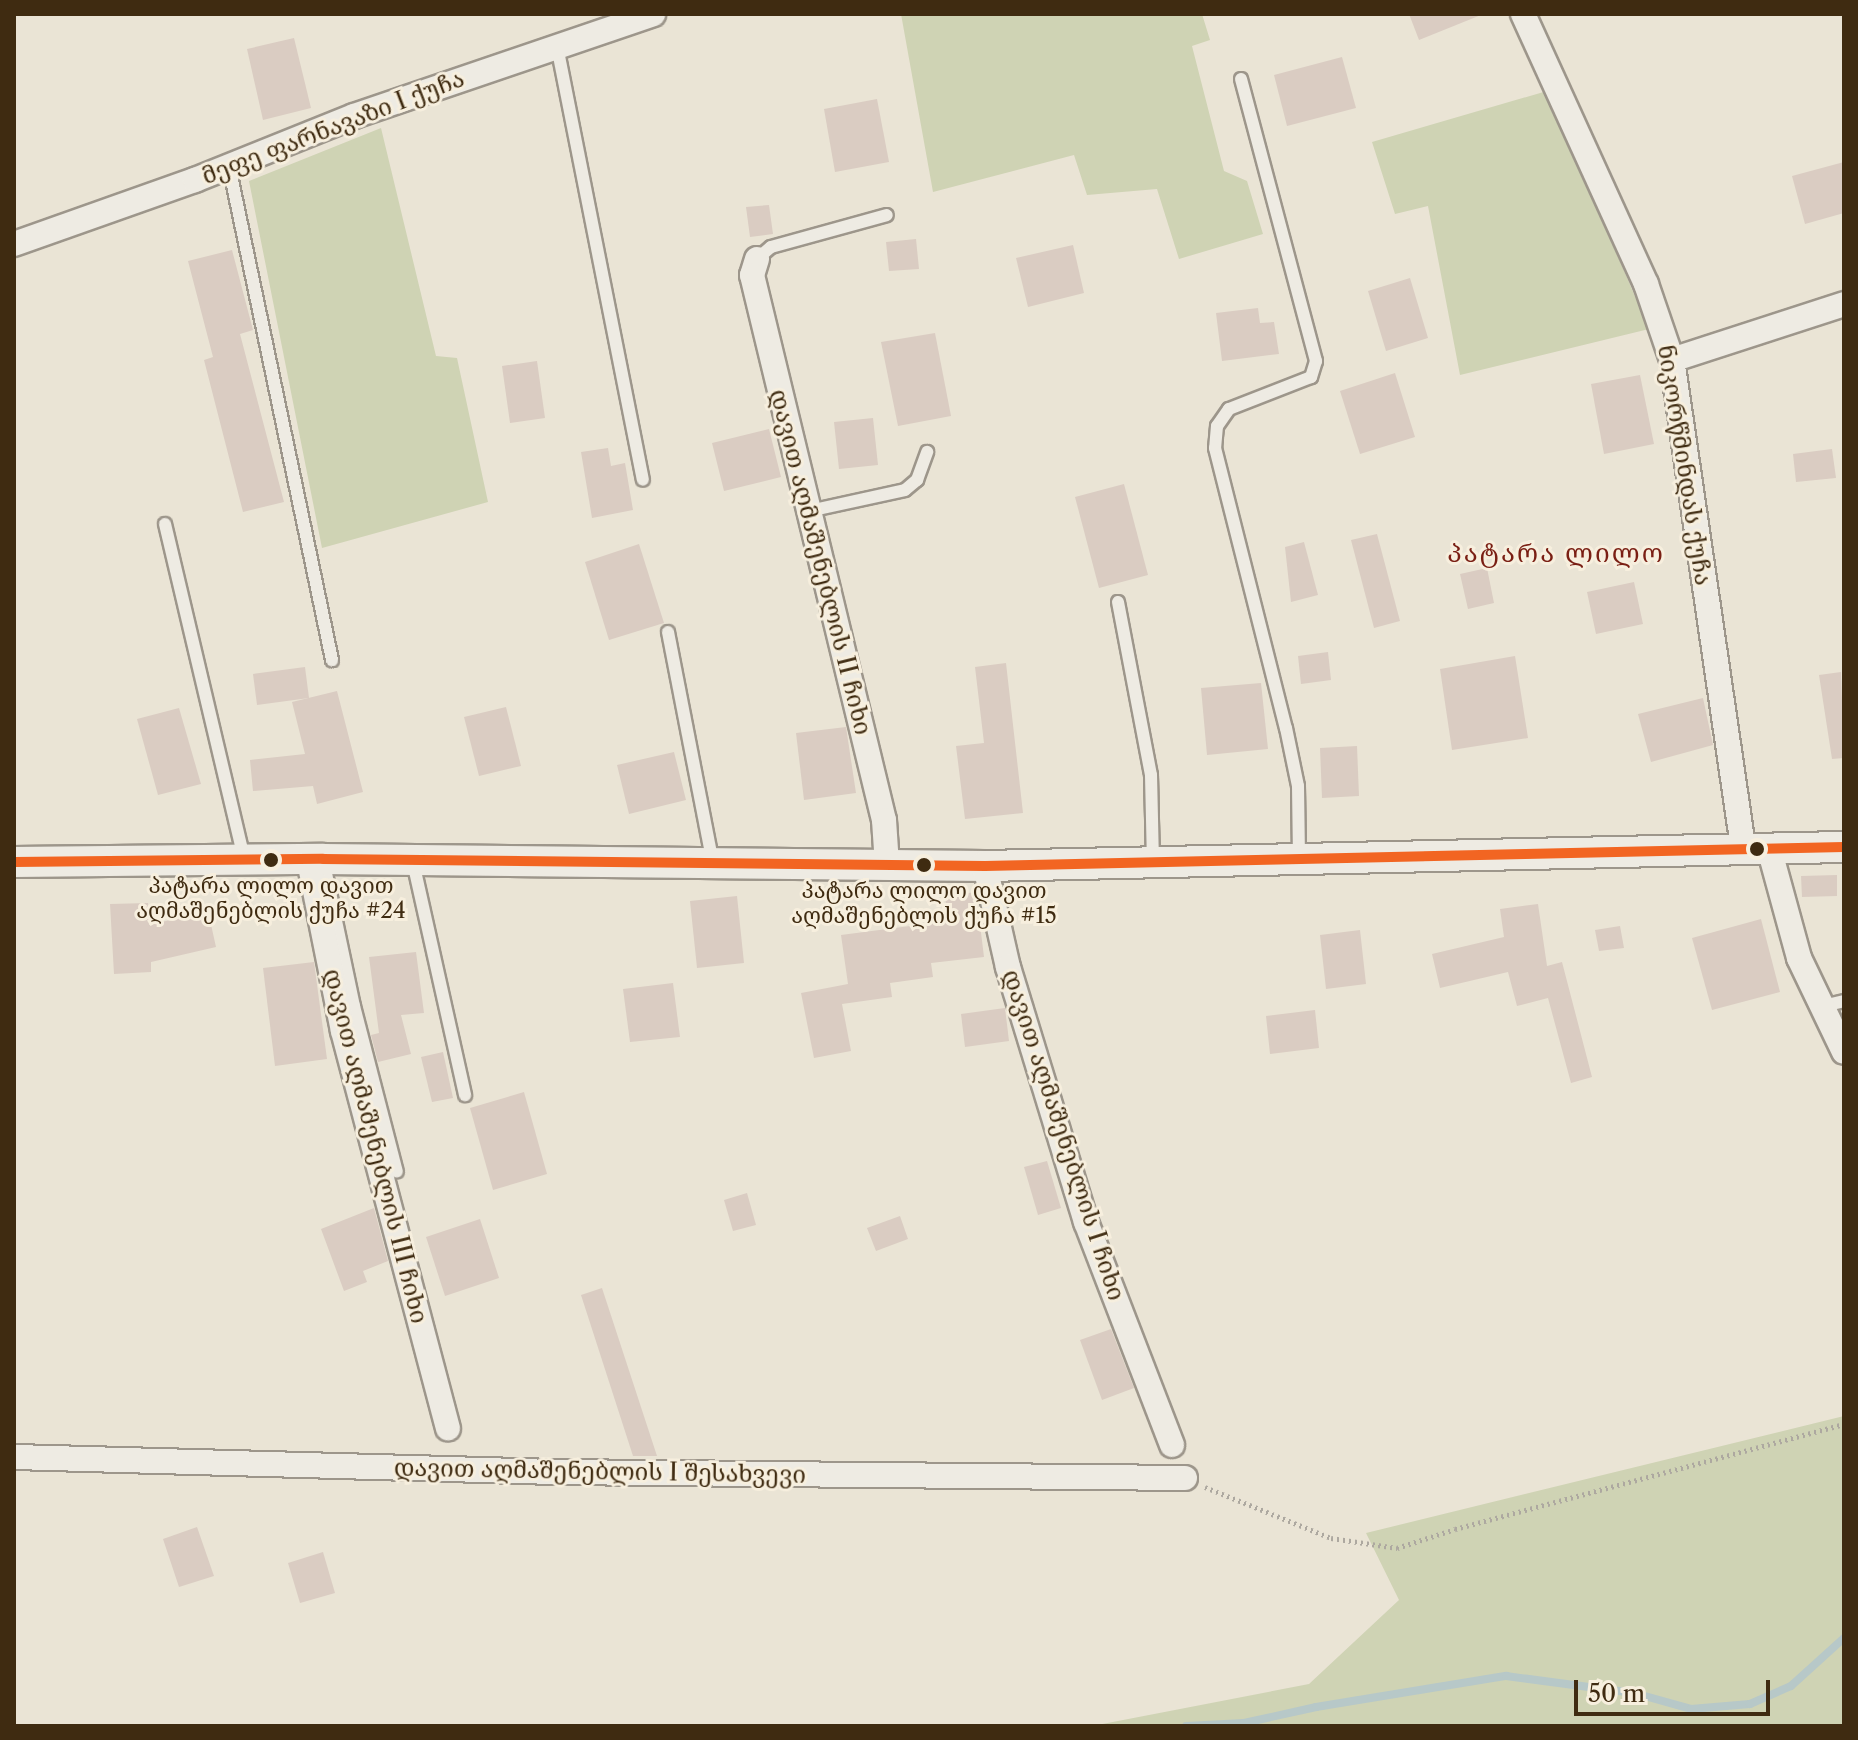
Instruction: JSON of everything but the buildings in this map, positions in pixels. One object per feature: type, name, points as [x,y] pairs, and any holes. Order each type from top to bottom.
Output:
[{"type":"street","name":"მეფე ფარნავაზი I ქუჩა","points":[[14,244],[229,166],[354,116],[653,14]]},
{"type":"street","name":"ნიკორწმინდას ქუჩა","points":[[1523,14],[1646,284],[1672,360],[1756,848],[1799,958],[1833,1004],[1844,1052]]},
{"type":"street","name":"დავით აღმაშენებლის II ჩიხი","points":[[757,259],[752,275],[884,820],[887,865]]},
{"type":"street","points":[[1672,360],[1844,304]]},
{"type":"street","points":[[14,862],[316,860],[985,866],[1844,847]]},
{"type":"street","name":"დავით აღმაშენებლის III ჩიხი","points":[[316,860],[343,1031],[448,1428]]},
{"type":"street","name":"დავით აღმაშენებლის I ჩიხი","points":[[985,866],[1008,967],[1086,1222],[1172,1445]]},
{"type":"street","name":"დავით აღმაშენებლის I შესახვევი","points":[[14,1457],[553,1472],[1185,1478]]},
{"type":"lane","points":[[557,46],[643,480]]},
{"type":"lane","points":[[1241,79],[1316,361],[1311,377],[1229,409],[1217,426],[1215,448],[1298,786],[1299,858]]},
{"type":"lane","points":[[229,166],[332,660]]},
{"type":"lane","points":[[757,259],[771,247],[887,215]]},
{"type":"lane","points":[[809,511],[905,490],[917,480],[927,452]]},
{"type":"lane","points":[[165,524],[245,860]]},
{"type":"lane","points":[[1118,602],[1151,775],[1153,861]]},
{"type":"lane","points":[[668,632],[713,864]]},
{"type":"lane","points":[[316,860],[397,1172]]},
{"type":"lane","points":[[413,862],[465,1095]]},
{"type":"path","points":[[1185,1478],[1331,1538],[1397,1548],[1455,1529],[1844,1424]]},
{"type":"green space","points":[[901,14],[1202,14],[1210,40],[1192,46],[1224,171],[1247,181],[1263,234],[1179,259],[1157,189],[1087,195],[1074,155],[933,192]]},
{"type":"green space","points":[[1547,91],[1649,329],[1460,375],[1428,206],[1395,214],[1372,142]]},
{"type":"green space","points":[[381,128],[436,356],[457,358],[488,502],[322,548],[249,181]]},
{"type":"green space","points":[[1844,1416],[1844,1726],[1092,1726],[1309,1684],[1399,1600],[1366,1533]]},
{"type":"waterway","points":[[1186,1726],[1244,1723],[1316,1707],[1506,1676],[1634,1693],[1691,1709],[1750,1704],[1791,1686],[1844,1638]]},
{"type":"transit line","points":[[14,862],[323,859],[985,866],[1844,847]]},
{"type":"place","name":"პატარა ლილო დავით აღმაშენებლის ქუჩა #24","points":[[271,860]]},
{"type":"place","name":"პატარა ლილო დავით აღმაშენებლის ქუჩა #15","points":[[924,865]]},
{"type":"district","name":"პატარა ლილო","points":[[1556,554]]}]
